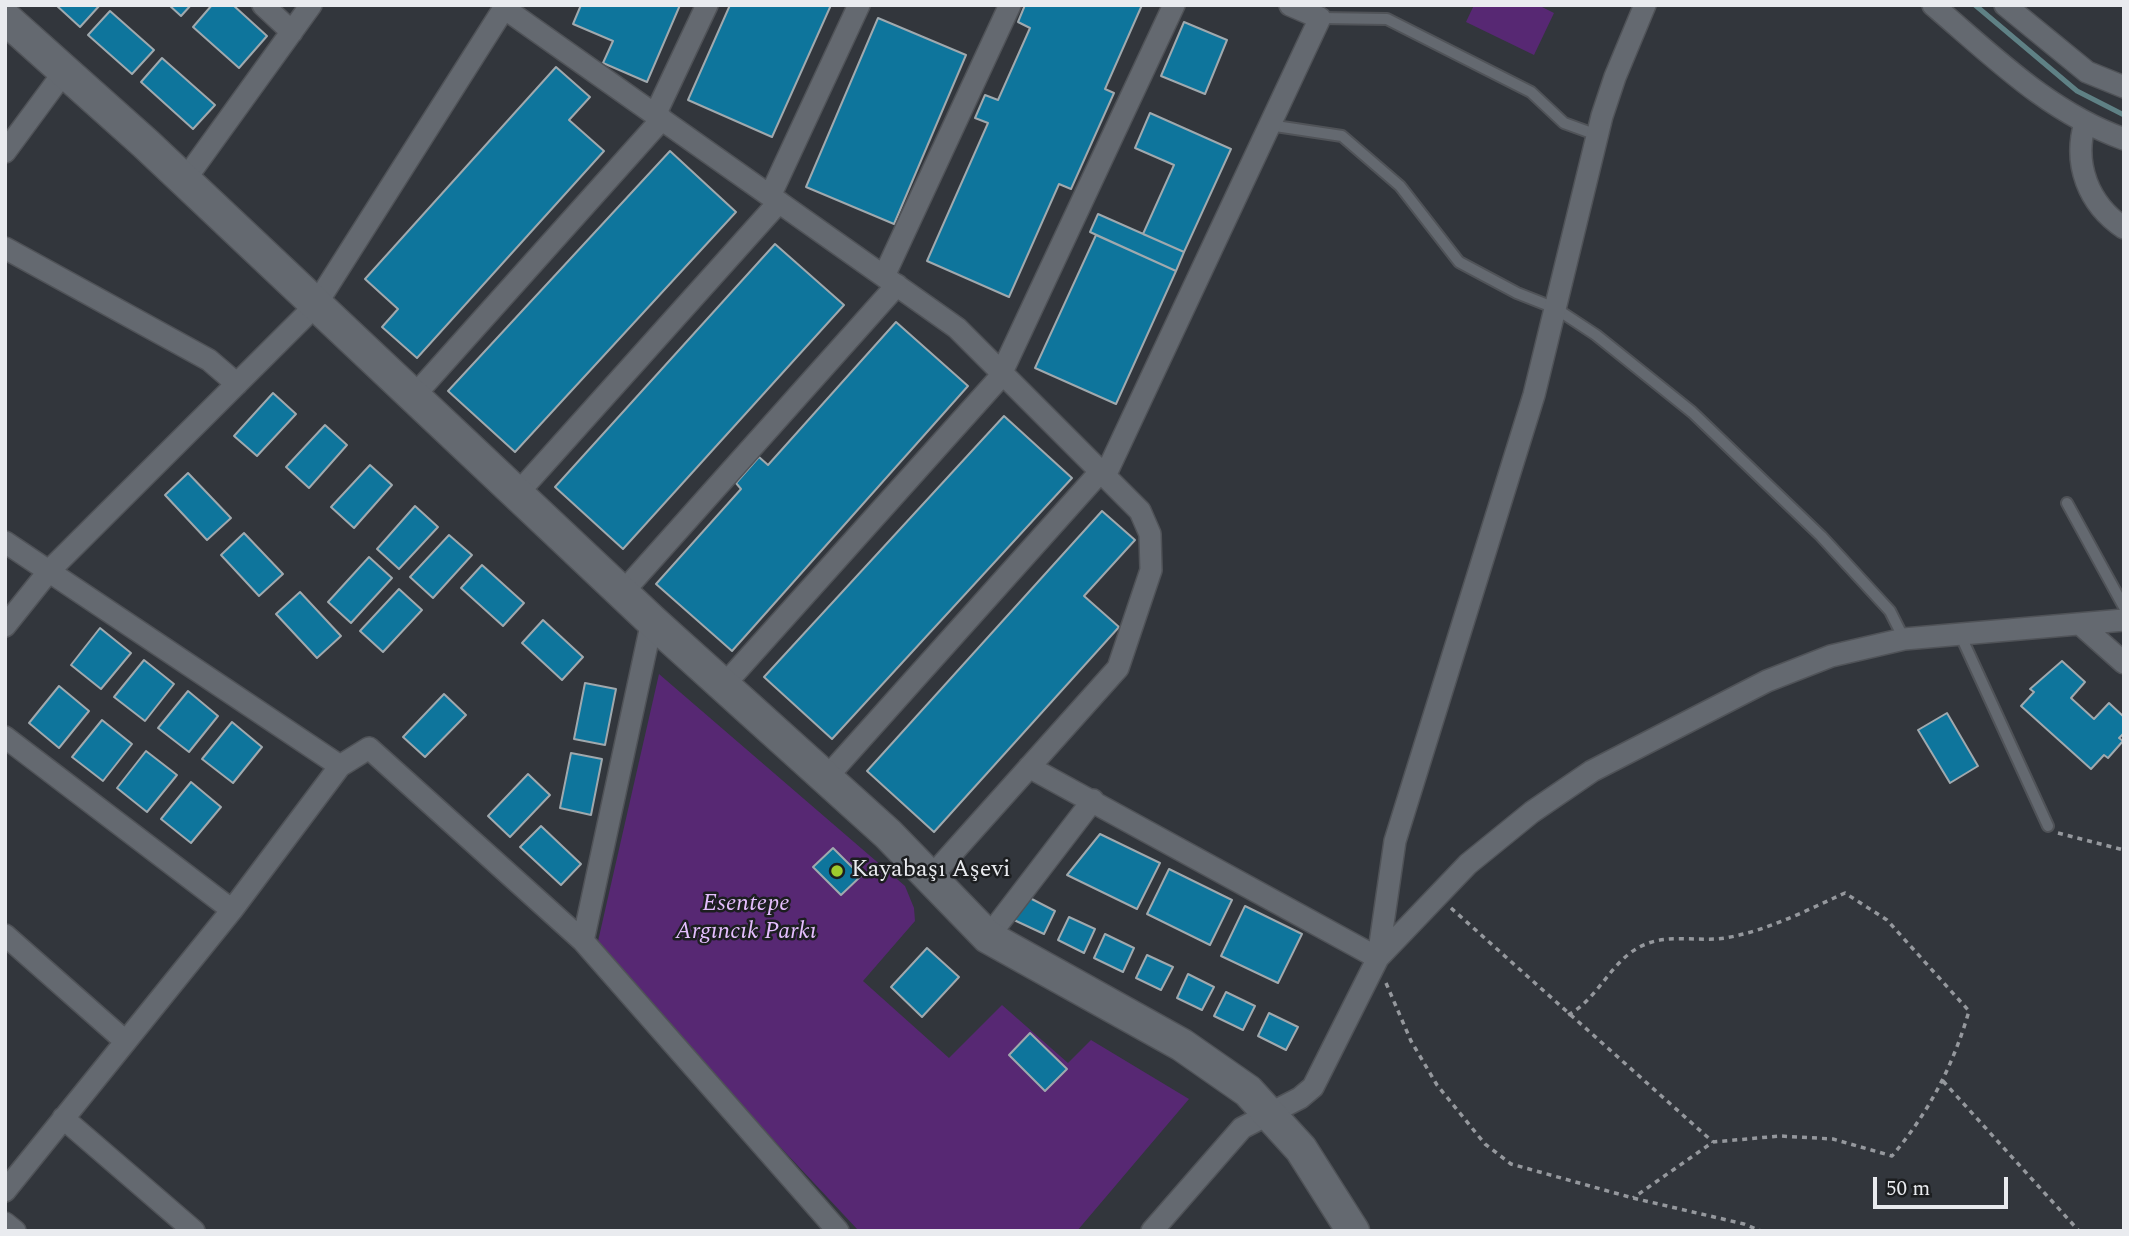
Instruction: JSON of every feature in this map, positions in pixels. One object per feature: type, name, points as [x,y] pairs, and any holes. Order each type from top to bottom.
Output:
[{"type":"street","points":[[263,5],[292,32]]},
{"type":"street","points":[[184,181],[311,5]]},
{"type":"street","points":[[414,397],[659,117],[706,5]]},
{"type":"street","points":[[517,494],[775,199],[859,5]]},
{"type":"street","points":[[622,593],[890,280],[1010,5]]},
{"type":"street","points":[[724,685],[1003,373],[1174,5]]},
{"type":"street","points":[[826,778],[1103,474],[1320,18],[1290,5]]},
{"type":"street","points":[[1378,958],[1395,841],[1534,395],[1597,135],[1615,77],[1645,5]]},
{"type":"street","points":[[1933,5],[2031,90],[2085,123],[2124,139]]},
{"type":"street","points":[[2006,5],[2087,72],[2124,87]]},
{"type":"street","points":[[5,626],[49,571],[315,306],[505,7],[957,328],[1140,511],[1146,522],[1153,546],[1151,570],[1118,668],[930,878]]},
{"type":"street","points":[[5,18],[184,181],[652,621],[888,834],[988,937],[1205,1058],[1248,1091],[1272,1114],[1301,1149],[1353,1231]]},
{"type":"street","points":[[5,152],[64,72]]},
{"type":"street","points":[[2085,123],[2080,148],[2086,183],[2105,214],[2124,228]]},
{"type":"street","points":[[5,248],[209,360],[237,384]]},
{"type":"street","points":[[5,542],[340,766]]},
{"type":"street","points":[[1152,1231],[1242,1128],[1300,1098],[1321,1075],[1378,958],[1437,895],[1501,836],[1592,771],[1767,681],[1831,656],[1904,639],[1959,632],[2124,620]]},
{"type":"street","points":[[583,941],[652,621]]},
{"type":"street","points":[[2080,624],[2124,663]]},
{"type":"street","points":[[5,737],[232,910]]},
{"type":"street","points":[[5,1191],[232,910],[340,766],[369,748],[583,941],[838,1231]]},
{"type":"street","points":[[1030,767],[1378,958]]},
{"type":"street","points":[[988,937],[1093,800]]},
{"type":"street","points":[[5,935],[125,1041]]},
{"type":"street","points":[[63,1118],[194,1231]]},
{"type":"street","points":[[5,1223],[15,1231]]},
{"type":"lane","points":[[1320,18],[1387,19],[1531,92],[1564,123],[1597,135]]},
{"type":"lane","points":[[1269,125],[1342,136],[1400,186],[1459,262],[1517,293],[1555,308],[1597,335],[1692,412],[1783,497],[1890,611],[1904,639]]},
{"type":"lane","points":[[2067,503],[2124,607]]},
{"type":"lane","points":[[1959,632],[2048,826]]},
{"type":"path","points":[[2048,826],[2069,837],[2124,850]]},
{"type":"path","points":[[1568,1015],[1587,1003],[1626,957],[1645,944],[1667,940],[1706,940],[1746,933],[1845,893],[1887,920],[1969,1011],[1943,1081],[1924,1115],[1892,1156],[1833,1139],[1780,1136],[1713,1142],[1633,1198]]},
{"type":"path","points":[[1437,895],[1713,1142]]},
{"type":"path","points":[[1378,958],[1399,1015],[1425,1066],[1485,1144],[1511,1164],[1633,1198],[1744,1224],[1761,1231]]},
{"type":"path","points":[[1943,1081],[2079,1231]]},
{"type":"green space","points":[[1474,5],[1538,5],[1554,13],[1534,55],[1466,22]]},
{"type":"green space","name":"Esentepe Argıncık Parkı","points":[[659,674],[905,886],[914,908],[915,921],[863,981],[949,1058],[1002,1005],[1068,1063],[1091,1040],[1189,1099],[1077,1231],[857,1229],[596,950]]},
{"type":"building","points":[[56,5],[100,5],[80,27]]},
{"type":"building","points":[[169,5],[191,5],[181,16]]},
{"type":"building","points":[[212,5],[233,5],[267,36],[239,68],[193,27]]},
{"type":"building","points":[[581,5],[680,5],[647,82],[603,63],[613,41],[573,24]]},
{"type":"building","points":[[730,5],[831,5],[772,137],[688,100]]},
{"type":"building","points":[[1025,5],[1142,5],[1105,89],[1114,93],[1071,189],[1059,184],[1009,297],[927,261],[988,123],[975,118],[985,95],[998,100],[1030,28],[1018,22]]},
{"type":"building","points":[[110,11],[154,50],[132,74],[88,35]]},
{"type":"building","points":[[878,18],[966,55],[894,224],[806,187]]},
{"type":"building","points":[[1184,22],[1227,40],[1205,94],[1161,76]]},
{"type":"building","points":[[162,58],[215,105],[193,129],[141,82]]},
{"type":"building","points":[[556,67],[590,97],[569,120],[604,151],[417,358],[382,327],[398,309],[365,279]]},
{"type":"building","points":[[1150,113],[1231,149],[1184,252],[1143,234],[1174,165],[1135,148]]},
{"type":"building","points":[[670,151],[736,212],[515,452],[448,391]]},
{"type":"building","points":[[1098,214],[1184,252],[1176,271],[1090,232]]},
{"type":"building","points":[[1096,235],[1176,271],[1116,404],[1035,368]]},
{"type":"building","points":[[775,244],[844,305],[623,549],[555,487]]},
{"type":"building","points":[[896,322],[968,386],[732,651],[656,584],[741,489],[736,483],[759,457],[768,465]]},
{"type":"building","points":[[273,393],[296,414],[257,456],[234,436]]},
{"type":"building","points":[[1004,416],[1072,478],[832,739],[764,677]]},
{"type":"building","points":[[325,425],[347,445],[309,488],[286,467]]},
{"type":"building","points":[[370,465],[392,485],[354,528],[331,507]]},
{"type":"building","points":[[188,473],[231,518],[207,540],[165,495]]},
{"type":"building","points":[[415,506],[438,527],[399,569],[377,549]]},
{"type":"building","points":[[1102,511],[1135,540],[1084,596],[1119,627],[934,832],[867,771]]},
{"type":"building","points":[[244,533],[283,574],[259,596],[221,555]]},
{"type":"building","points":[[449,535],[472,555],[433,598],[410,577]]},
{"type":"building","points":[[369,557],[392,578],[351,623],[328,602]]},
{"type":"building","points":[[482,565],[524,603],[503,626],[461,588]]},
{"type":"building","points":[[399,589],[422,610],[383,652],[360,631]]},
{"type":"building","points":[[300,592],[341,636],[317,658],[276,614]]},
{"type":"building","points":[[543,620],[583,657],[562,680],[522,643]]},
{"type":"building","points":[[100,628],[131,653],[101,689],[71,665]]},
{"type":"building","points":[[144,660],[174,684],[145,721],[114,697]]},
{"type":"building","points":[[2062,661],[2085,682],[2071,698],[2094,719],[2109,703],[2124,717],[2124,733],[2119,738],[2123,741],[2108,758],[2104,755],[2091,769],[2021,706],[2034,692],[2030,689]]},
{"type":"building","points":[[585,683],[616,689],[605,745],[574,739]]},
{"type":"building","points":[[59,686],[89,711],[59,748],[29,723]]},
{"type":"building","points":[[188,691],[218,716],[189,752],[158,728]]},
{"type":"building","points":[[444,694],[466,715],[425,757],[403,737]]},
{"type":"building","points":[[1947,713],[1978,766],[1950,783],[1918,730]]},
{"type":"building","points":[[102,720],[132,744],[103,781],[72,757]]},
{"type":"building","points":[[232,722],[262,747],[233,783],[202,759]]},
{"type":"building","points":[[146,751],[177,775],[147,812],[117,788]]},
{"type":"building","points":[[571,753],[602,759],[591,815],[560,808]]},
{"type":"building","points":[[528,774],[550,795],[510,837],[488,816]]},
{"type":"building","points":[[191,782],[221,807],[191,843],[161,819]]},
{"type":"building","points":[[541,826],[581,864],[561,885],[520,847]]},
{"type":"building","points":[[1100,834],[1160,863],[1137,909],[1067,875]]},
{"type":"building","name":"Kayabaşı Aşevi","points":[[833,848],[861,876],[841,895],[813,867]]},
{"type":"building","points":[[1169,869],[1232,900],[1210,945],[1147,914]]},
{"type":"building","points":[[1026,896],[1055,911],[1044,934],[1014,920]]},
{"type":"building","points":[[1245,906],[1302,934],[1278,983],[1221,956]]},
{"type":"building","points":[[1069,917],[1095,929],[1084,953],[1058,940]]},
{"type":"building","points":[[1105,934],[1134,948],[1123,972],[1094,958]]},
{"type":"building","points":[[927,948],[959,977],[922,1017],[891,987]]},
{"type":"building","points":[[1147,955],[1173,967],[1161,990],[1136,978]]},
{"type":"building","points":[[1188,974],[1214,987],[1202,1010],[1177,998]]},
{"type":"building","points":[[1226,992],[1255,1006],[1243,1030],[1214,1016]]},
{"type":"building","points":[[1269,1013],[1298,1027],[1286,1050],[1258,1036]]},
{"type":"building","points":[[1030,1033],[1067,1069],[1045,1091],[1009,1055]]},
{"type":"waterway","points":[[1975,5],[2077,91],[2124,115]]},
{"type":"place","name":"Kayabaşı Aşevi","points":[[837,871]]}]
